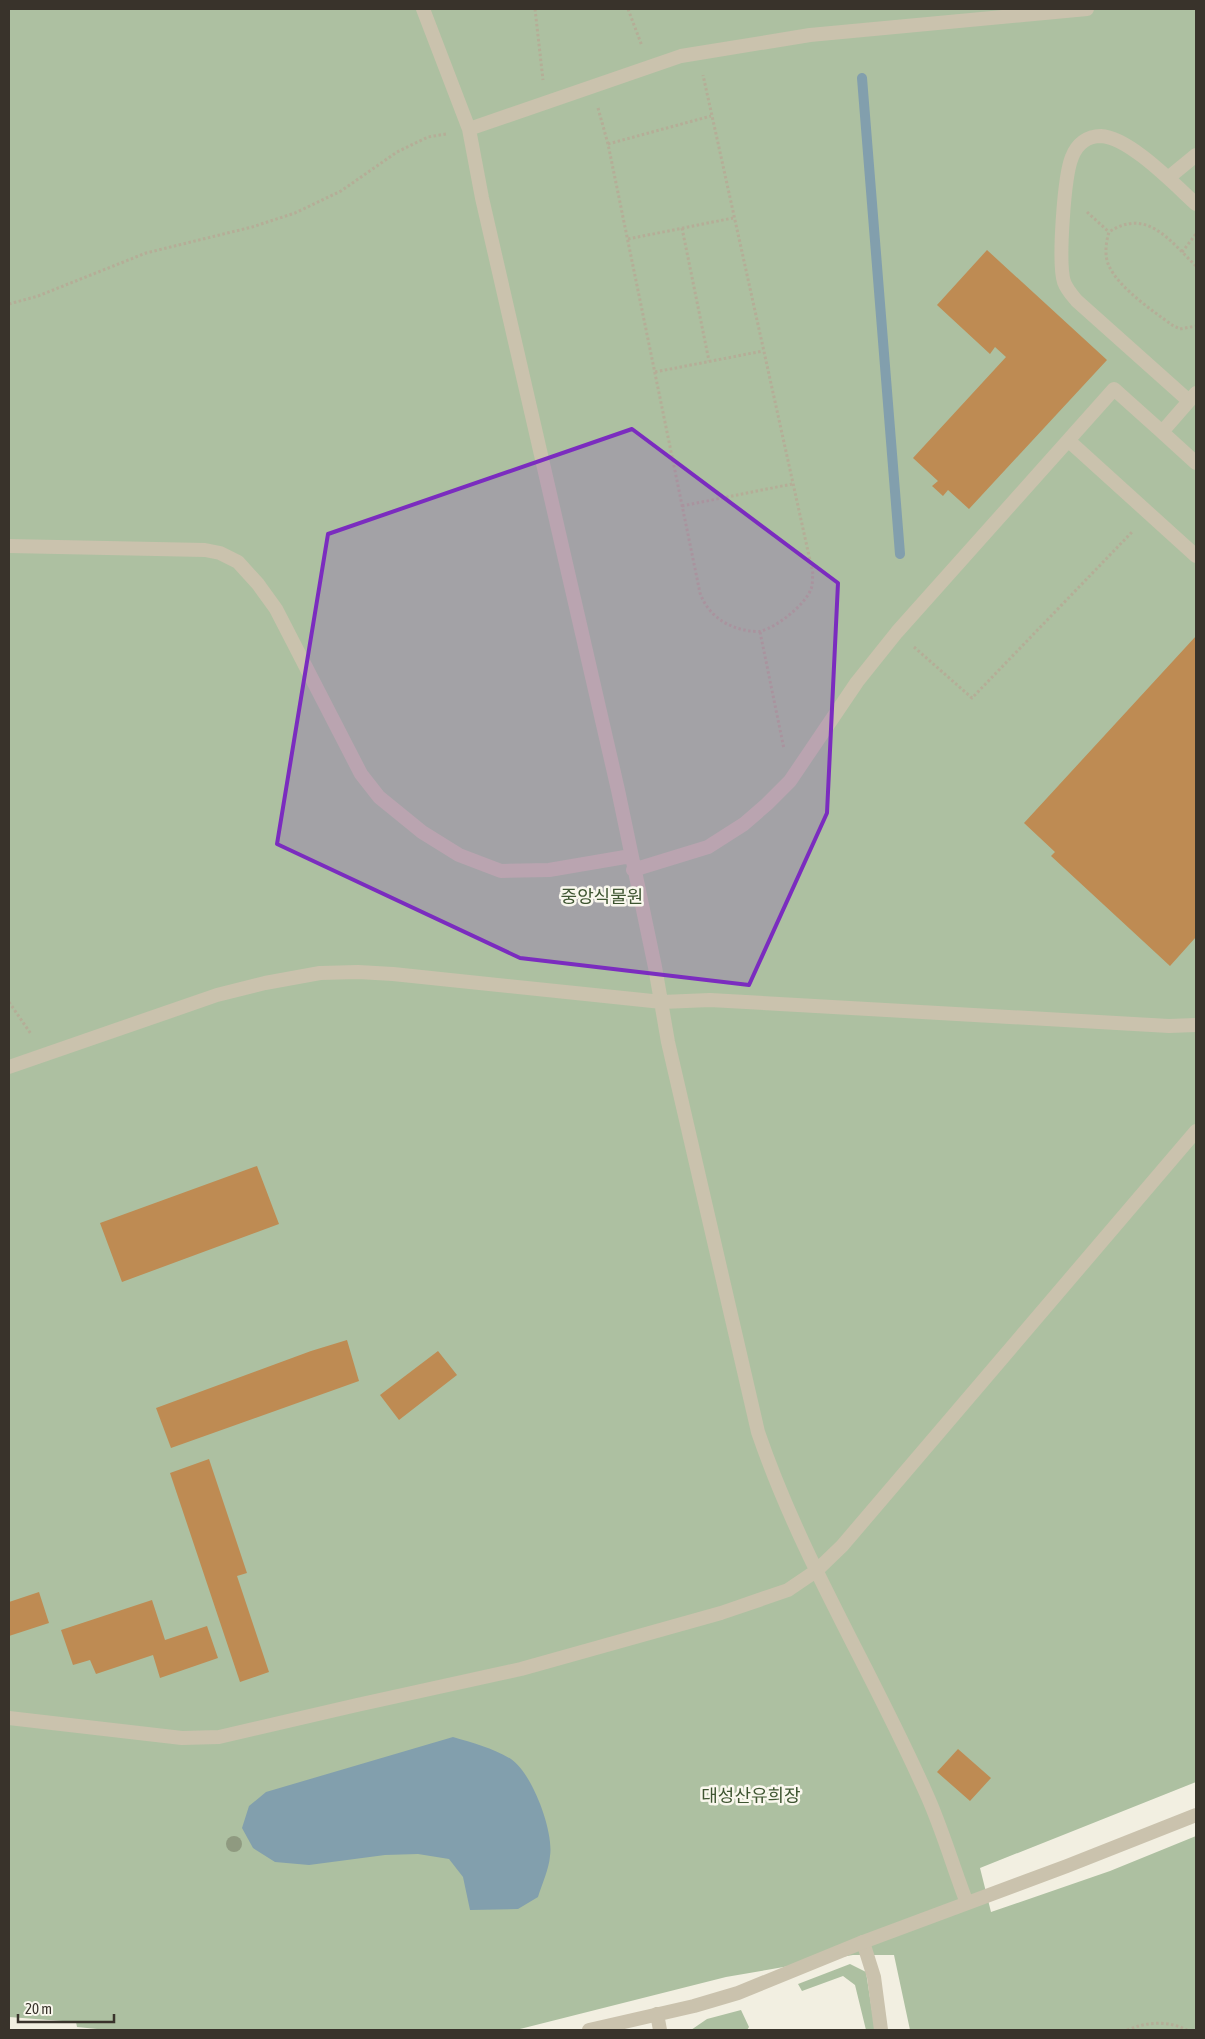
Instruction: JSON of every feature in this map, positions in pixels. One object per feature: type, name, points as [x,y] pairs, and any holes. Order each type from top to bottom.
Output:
[{"type":"street","points":[[423,9],[469,129],[482,198],[616,780],[633,870],[662,1002],[668,1042],[758,1432],[780,1491],[816,1571],[927,1794],[966,1903]]},
{"type":"street","points":[[469,129],[681,56],[810,36],[1087,9]]},
{"type":"street","points":[[1162,432],[1192,397],[1077,301],[1068,290],[1062,270],[1065,192],[1072,158],[1078,147],[1087,138],[1102,136],[1117,140],[1132,149],[1168,178],[1196,204]]},
{"type":"street","points":[[1168,178],[1196,155]]},
{"type":"street","points":[[633,870],[708,847],[744,824],[767,804],[790,781],[857,682],[897,632],[1114,389],[1196,463]]},
{"type":"street","points":[[1069,441],[1196,556]]},
{"type":"street","points":[[9,546],[205,550],[220,553],[238,562],[258,584],[276,609],[361,774],[379,797],[422,832],[459,855],[501,871],[549,870],[631,856]]},
{"type":"street","points":[[9,1067],[217,995],[265,983],[320,973],[358,972],[393,974],[662,1002],[710,1000],[1168,1026],[1196,1025]]},
{"type":"street","points":[[9,1718],[182,1738],[219,1738],[530,1667],[721,1613],[788,1590],[816,1571],[842,1546],[1196,1131]]},
{"type":"street","points":[[590,2030],[694,2006],[738,1993],[863,1942],[1068,1866],[1196,1815]]},
{"type":"street","points":[[863,1942],[874,1977],[881,2030]]},
{"type":"street","points":[[657,2014],[660,2030]]},
{"type":"path","points":[[535,9],[546,103]]},
{"type":"path","points":[[628,9],[650,66]]},
{"type":"path","points":[[592,87],[608,144],[700,593],[704,604],[722,622],[742,630],[760,632],[784,619],[802,602],[811,589],[813,574],[698,53]]},
{"type":"path","points":[[608,144],[711,116]]},
{"type":"path","points":[[9,304],[38,296],[146,252],[252,227],[294,213],[341,191],[397,152],[428,138],[469,129]]},
{"type":"path","points":[[628,238],[733,218]]},
{"type":"path","points":[[1196,266],[1157,230],[1144,223],[1136,222],[1118,226],[1109,232],[1106,250],[1109,267],[1123,284],[1172,325],[1180,329],[1196,326]]},
{"type":"path","points":[[682,228],[709,361]]},
{"type":"path","points":[[1182,252],[1196,234]]},
{"type":"path","points":[[655,372],[763,351]]},
{"type":"path","points":[[682,506],[792,484]]},
{"type":"path","points":[[897,632],[972,698],[1149,514]]},
{"type":"path","points":[[760,632],[790,781]]},
{"type":"path","points":[[9,1002],[45,1055]]},
{"type":"path","points":[[1127,2030],[1142,2024],[1160,2023],[1179,2026],[1187,2030]]},
{"type":"highlighted area","points":[[632,429],[838,583],[827,813],[749,985],[520,958],[277,844],[328,534]]},
{"type":"green space","name":"중앙식물원","points":[[9,9],[1196,9],[1196,1782],[980,1868],[991,1912],[1110,1871],[1196,1836],[1196,2030],[910,2030],[894,1955],[853,1955],[726,1977],[516,2030],[107,2030],[77,2027],[76,2022],[9,2017]]},
{"type":"green space","points":[[850,1964],[866,1972],[875,2030],[866,2030],[855,1985],[843,1976],[802,1991],[798,1984]]},
{"type":"green space","points":[[741,2010],[749,2027],[747,2030],[691,2030],[707,2019]]},
{"type":"water","points":[[453,1737],[490,1749],[511,1759],[527,1777],[540,1803],[549,1832],[550,1845],[547,1871],[538,1897],[518,1909],[470,1910],[463,1877],[449,1859],[418,1854],[385,1855],[309,1865],[275,1862],[253,1848],[242,1828],[249,1806],[266,1792]]},
{"type":"building","points":[[987,250],[1107,360],[969,509],[948,490],[943,496],[932,486],[938,481],[913,458],[1006,357],[995,347],[990,354],[937,305]]},
{"type":"building","points":[[1196,636],[1196,937],[1170,966],[1051,856],[1055,852],[1024,823]]},
{"type":"building","points":[[257,1166],[279,1224],[122,1282],[100,1223]]},
{"type":"building","points":[[347,1340],[359,1381],[171,1448],[156,1408],[311,1351]]},
{"type":"building","points":[[438,1351],[457,1375],[399,1420],[380,1395]]},
{"type":"building","points":[[209,1459],[247,1573],[237,1576],[269,1672],[240,1682],[170,1473]]},
{"type":"building","points":[[39,1592],[49,1623],[9,1636],[9,1602]]},
{"type":"building","points":[[152,1600],[165,1640],[207,1626],[218,1658],[160,1678],[153,1655],[96,1674],[90,1660],[73,1665],[61,1630]]},
{"type":"building","points":[[958,1749],[991,1778],[970,1801],[937,1772]]},
{"type":"waterway","points":[[862,78],[900,554]]},
{"type":"park label","name":"대성산유희장","points":[[751,1795]]}]
